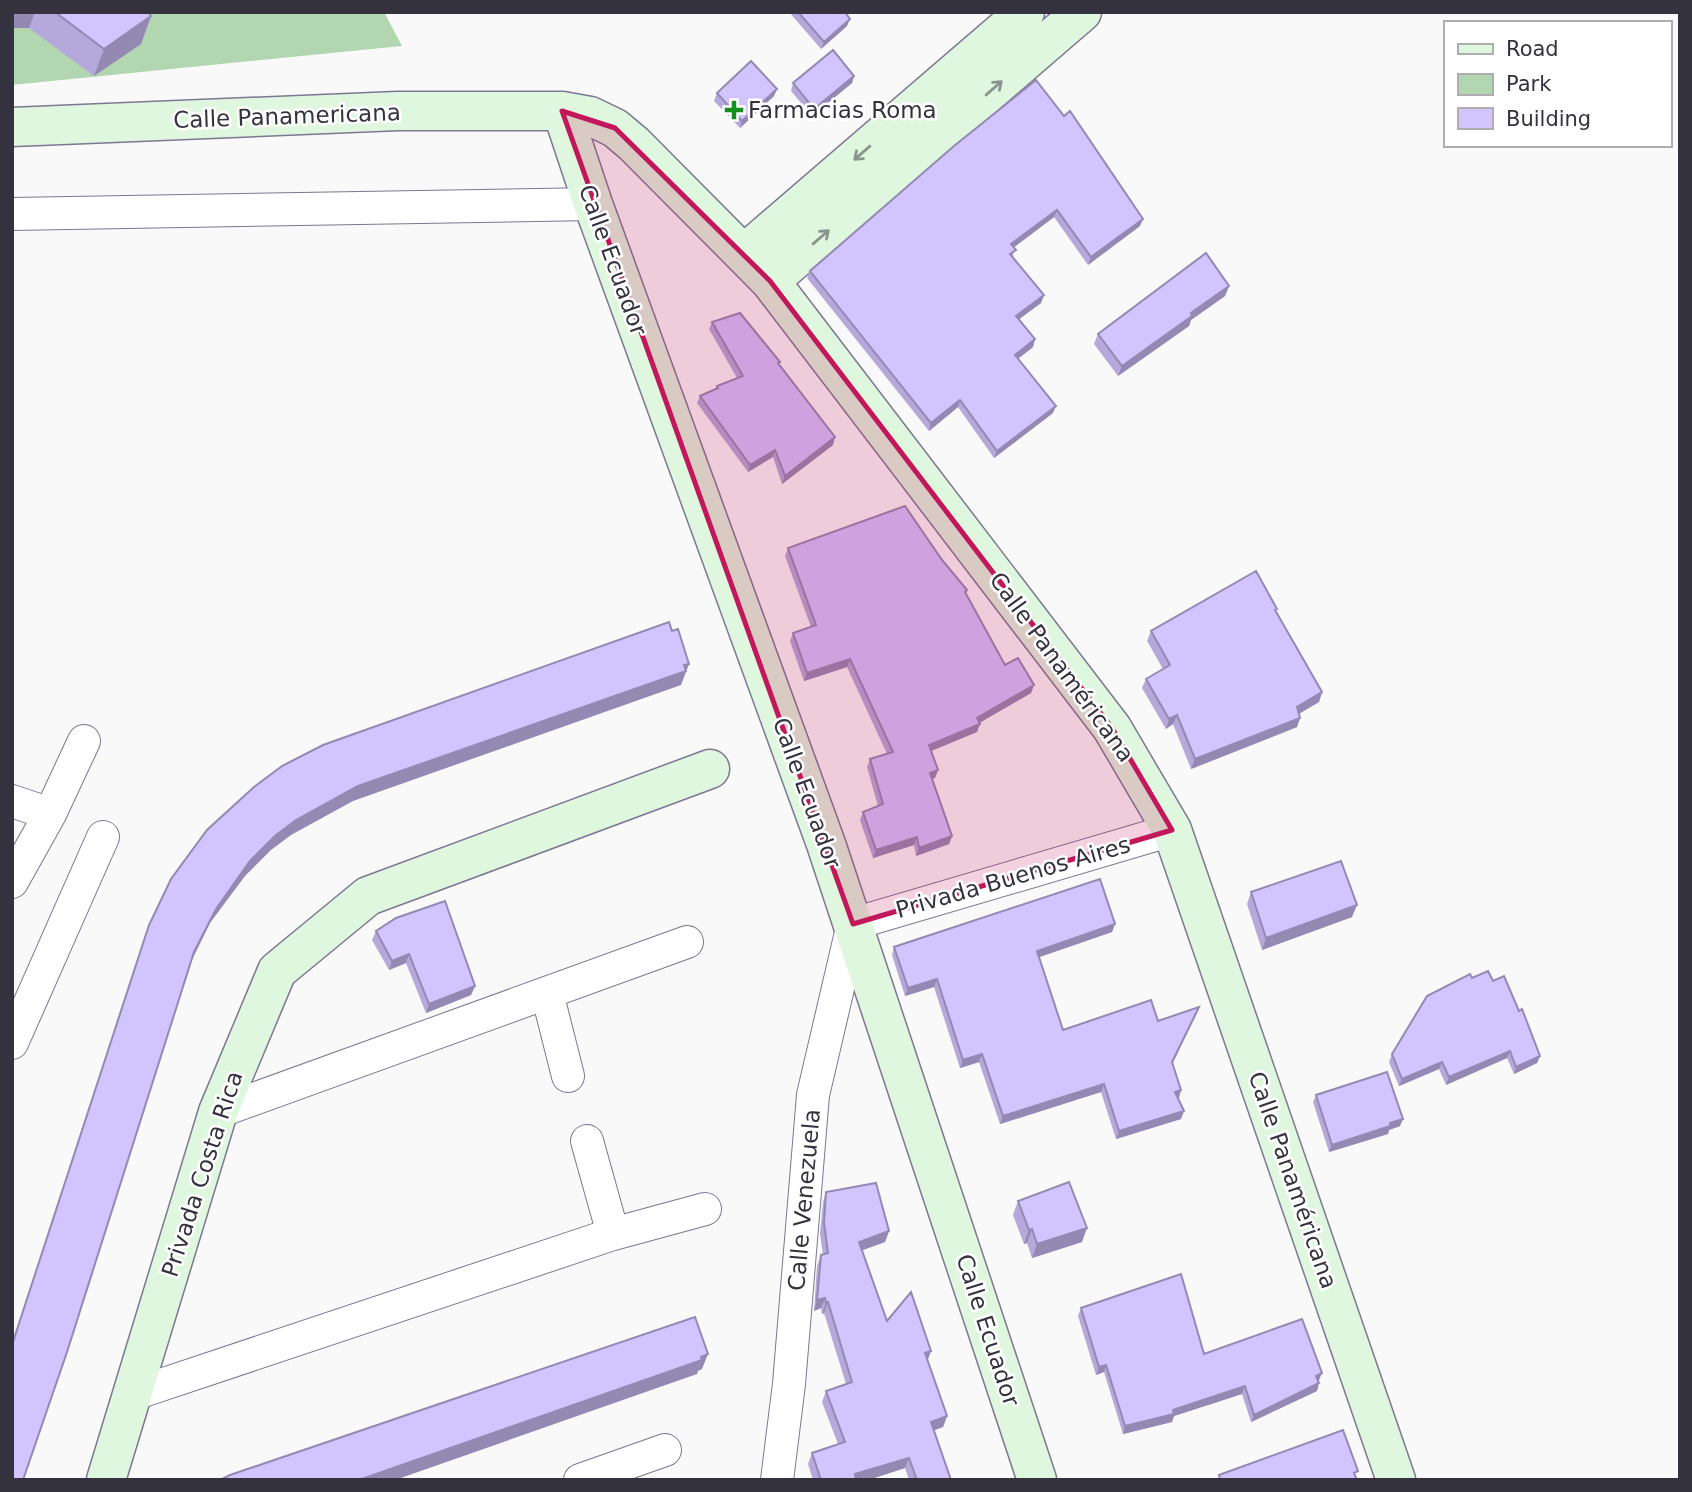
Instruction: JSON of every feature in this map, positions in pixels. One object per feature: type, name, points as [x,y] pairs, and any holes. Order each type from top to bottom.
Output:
[{"type":"street","points":[[757,267],[1025,12]]},
{"type":"street","points":[[757,267],[1082,12]]},
{"type":"street","name":"Calle Panamericana","points":[[12,127],[398,111],[562,111]]},
{"type":"street","name":"Calle Panaméricana","points":[[562,111],[590,116],[615,128],[757,267],[887,432],[1112,728],[1172,831],[1396,1480]]},
{"type":"street","name":"Calle Ecuador","points":[[562,111],[593,204],[853,924],[1037,1480]]},
{"type":"street","points":[[12,214],[593,204]]},
{"type":"street","points":[[12,882],[50,814],[84,741]]},
{"type":"street","name":"Privada Costa Rica","points":[[106,1480],[218,1112],[277,971],[368,896],[710,769]]},
{"type":"street","points":[[12,801],[50,814]]},
{"type":"street","name":"Privada Buenos Aires","points":[[853,924],[1172,831]]},
{"type":"street","points":[[12,1043],[103,837]]},
{"type":"street","name":"Calle Venezuela","points":[[777,1480],[789,1384],[813,1095],[853,924]]},
{"type":"street","points":[[218,1112],[687,942]]},
{"type":"street","points":[[547,993],[568,1076]]},
{"type":"street","points":[[587,1141],[613,1234]]},
{"type":"street","points":[[131,1395],[613,1234],[705,1209]]},
{"type":"street","points":[[580,1480],[665,1450]]},
{"type":"highlighted area","points":[[562,111],[615,128],[770,281],[1112,728],[1172,830],[853,924]]},
{"type":"green space","points":[[12,12],[384,12],[402,46],[12,85]]},
{"type":"building","points":[[55,12],[148,12],[151,16],[104,49]]},
{"type":"building","points":[[798,12],[845,12],[850,19],[824,42]]},
{"type":"building","points":[[833,50],[854,76],[814,109],[793,83]]},
{"type":"building","points":[[751,61],[777,89],[742,121],[717,93]]},
{"type":"building","points":[[1036,80],[1064,116],[1070,111],[1143,219],[1091,257],[1057,210],[1011,244],[1016,250],[1010,254],[1044,295],[1016,316],[1035,339],[1015,355],[1056,406],[997,451],[960,400],[931,423],[810,271],[954,146]]},
{"type":"building","points":[[1206,253],[1229,286],[1122,366],[1098,334]]},
{"type":"building","points":[[740,313],[835,437],[785,476],[775,450],[750,465],[700,396],[743,376],[712,322]]},
{"type":"building","points":[[905,506],[942,560],[967,590],[965,592],[1005,665],[1018,658],[1034,685],[977,718],[980,724],[929,745],[938,770],[930,773],[952,836],[919,848],[917,837],[876,850],[863,812],[883,804],[870,759],[893,752],[850,659],[807,673],[793,633],[816,625],[788,548]]},
{"type":"building","points":[[1256,571],[1322,692],[1297,707],[1300,718],[1195,759],[1177,715],[1169,719],[1146,679],[1170,665],[1151,631]]},
{"type":"building","points":[[669,622],[672,631],[678,629],[689,664],[684,665],[686,671],[358,786],[296,820],[276,835],[250,861],[216,909],[194,952],[67,1352],[23,1480],[12,1480],[12,1345],[149,925],[171,879],[207,830],[254,787],[282,766],[323,745]]},
{"type":"building","points":[[1341,861],[1357,905],[1266,938],[1251,892]]},
{"type":"building","points":[[1100,879],[1115,924],[1037,951],[1063,1030],[1151,1000],[1158,1021],[1199,1007],[1172,1062],[1181,1090],[1175,1092],[1184,1111],[1119,1131],[1104,1084],[1003,1116],[982,1054],[963,1060],[937,979],[908,988],[894,947]]},
{"type":"building","points":[[445,901],[475,986],[429,1004],[409,954],[392,961],[376,931],[396,918]]},
{"type":"building","points":[[1488,971],[1493,981],[1504,976],[1519,1011],[1522,1009],[1540,1056],[1516,1067],[1510,1051],[1449,1077],[1442,1062],[1402,1079],[1392,1054],[1427,996],[1470,974],[1472,978]]},
{"type":"building","points":[[1387,1072],[1403,1119],[1390,1123],[1390,1126],[1332,1145],[1316,1095]]},
{"type":"building","points":[[1069,1182],[1087,1228],[1037,1244],[1018,1201]]},
{"type":"building","points":[[876,1183],[889,1231],[859,1242],[887,1321],[911,1292],[931,1351],[925,1353],[947,1416],[931,1422],[951,1480],[917,1480],[909,1458],[855,1474],[856,1480],[821,1480],[812,1453],[845,1442],[826,1391],[852,1382],[828,1302],[826,1303],[825,1298],[817,1300],[821,1255],[828,1253],[824,1223],[826,1192]]},
{"type":"building","points":[[1181,1274],[1204,1354],[1302,1319],[1322,1373],[1316,1376],[1319,1383],[1254,1415],[1245,1386],[1173,1410],[1174,1414],[1125,1426],[1106,1365],[1099,1367],[1081,1308]]},
{"type":"building","points":[[695,1317],[708,1354],[701,1357],[702,1360],[359,1480],[220,1480],[230,1475]]},
{"type":"building","points":[[1343,1430],[1358,1471],[1354,1473],[1357,1480],[1220,1480],[1219,1475]]},
{"type":"place","name":"Farmacias Roma","points":[[734,110]]}]
